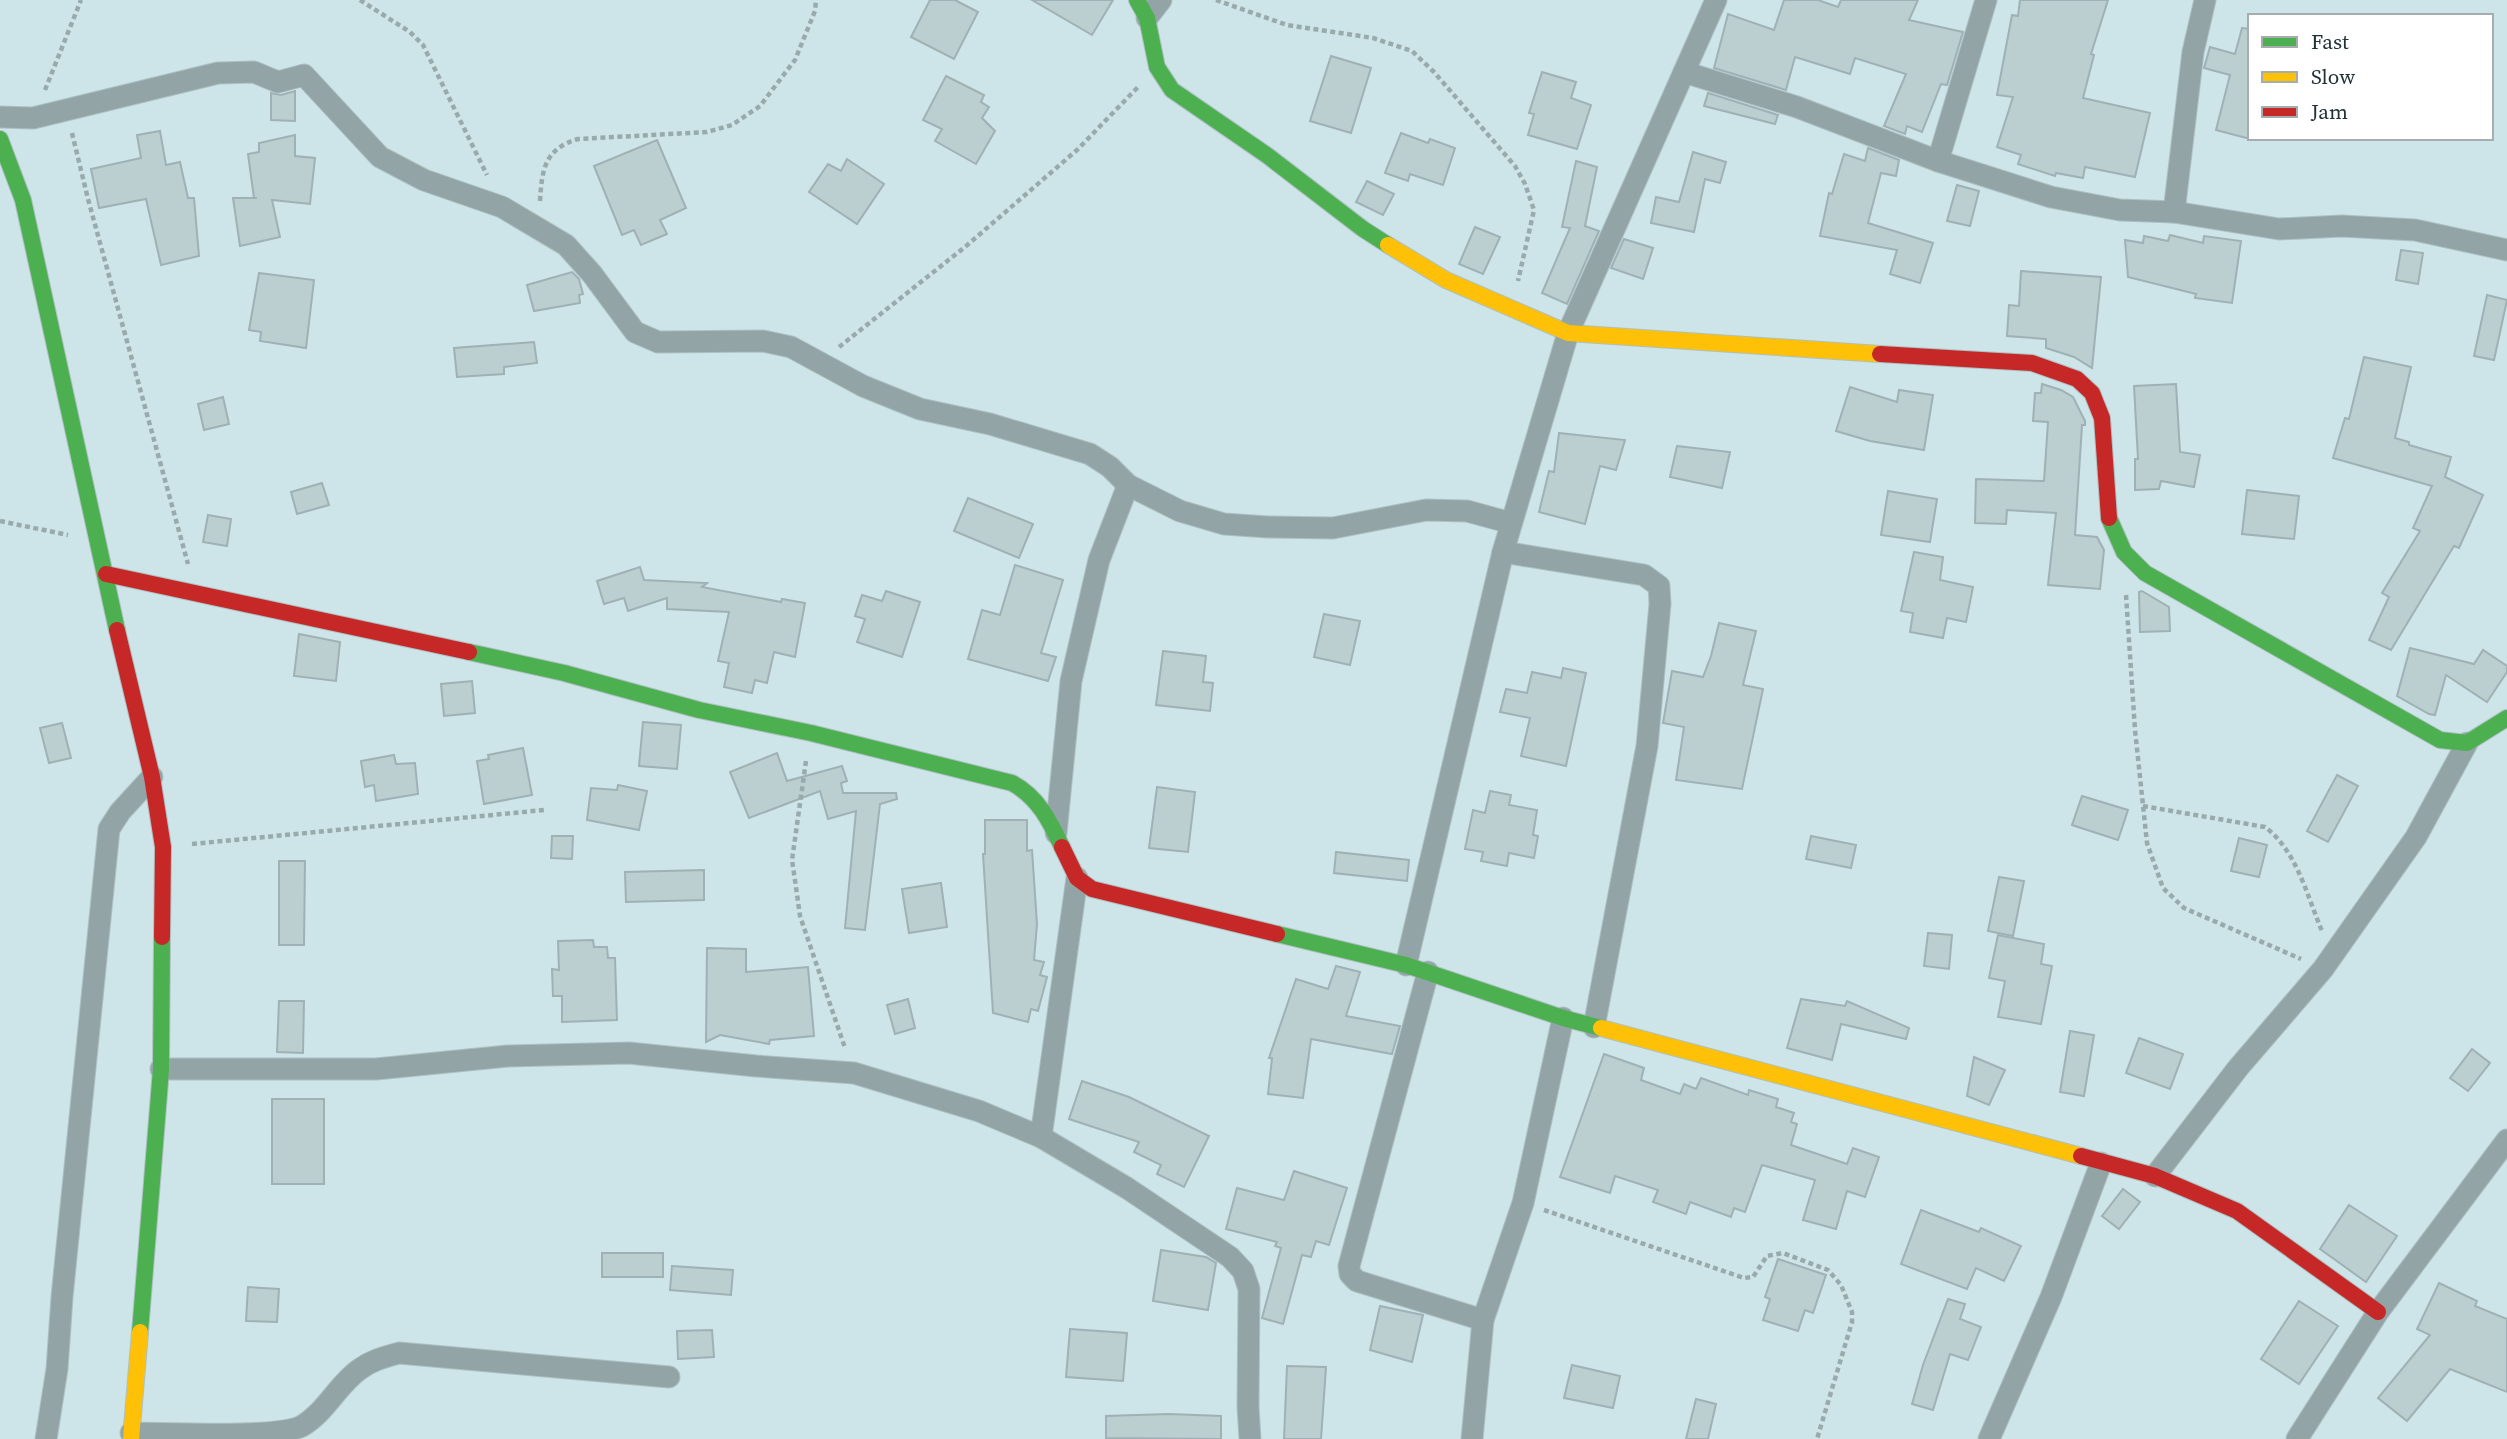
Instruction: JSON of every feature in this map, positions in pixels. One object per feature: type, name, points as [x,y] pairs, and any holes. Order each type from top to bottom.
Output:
[{"type":"street","points":[[1161,0],[1142,9],[1157,67],[1172,90],[1268,156],[1363,229],[1446,280],[1568,333],[2032,363],[2075,377],[2092,391],[2102,418],[2109,522],[2124,552],[2145,573],[2440,740],[2467,743]]},
{"type":"street","points":[[1406,965],[1503,552],[1568,333],[1716,0]]},
{"type":"street","points":[[1938,161],[1986,0]]},
{"type":"street","points":[[2174,212],[2193,52],[2205,0]]},
{"type":"street","points":[[0,117],[33,118],[218,73],[254,72],[278,82],[304,75],[380,157],[424,180],[502,207],[566,245],[592,274],[635,332],[658,342],[763,341],[791,347],[863,386],[920,409],[990,424],[1090,454],[1110,467],[1128,485],[1181,511],[1224,524],[1333,528],[1426,510],[1467,511],[1511,523]]},
{"type":"street","points":[[1684,72],[1797,107],[1938,161],[2051,197],[2120,210],[2174,212],[2279,229],[2342,226],[2415,230],[2507,250]]},
{"type":"street","points":[[0,139],[23,200],[152,777],[163,847],[161,1069],[131,1436],[278,1434],[302,1426],[322,1410],[358,1370],[377,1359],[399,1353],[670,1377]]},
{"type":"street","points":[[1056,833],[1071,681],[1099,560],[1128,485]]},
{"type":"street","points":[[1503,552],[1644,575],[1659,586],[1660,604],[1647,746],[1594,1027]]},
{"type":"street","points":[[106,574],[564,673],[699,710],[811,733],[1012,783],[1027,791],[1036,800],[1056,833],[1077,878],[1092,889],[1406,965],[1594,1027],[2155,1176],[2237,1211],[2378,1312]]},
{"type":"street","points":[[2155,1176],[2238,1068],[2328,963],[2416,837],[2467,743],[2507,718]]},
{"type":"street","points":[[46,1439],[57,1369],[109,829],[120,812],[152,777]]},
{"type":"street","points":[[1041,1137],[1077,878]]},
{"type":"street","points":[[1427,972],[1349,1266],[1350,1275],[1356,1281],[1483,1320]]},
{"type":"street","points":[[1472,1439],[1483,1320],[1523,1203],[1563,1018]]},
{"type":"street","points":[[161,1069],[376,1069],[508,1056],[629,1053],[853,1073],[979,1111],[1041,1137],[1127,1188],[1230,1257],[1243,1271],[1249,1289],[1250,1439]]},
{"type":"street","points":[[2297,1439],[2378,1312],[2507,1140]]},
{"type":"street","points":[[1989,1439],[2051,1297],[2101,1163]]},
{"type":"path","points":[[33,118],[81,0]]},
{"type":"path","points":[[360,0],[410,32],[423,45],[502,207]]},
{"type":"path","points":[[538,227],[541,173],[552,153],[564,143],[578,139],[707,131],[732,125],[760,106],[795,60],[816,0]]},
{"type":"path","points":[[1216,0],[1287,25],[1373,38],[1412,51],[1434,72],[1515,166],[1534,210],[1511,309]]},
{"type":"path","points":[[819,363],[965,247],[1077,150],[1157,67]]},
{"type":"path","points":[[67,111],[91,212],[196,594]]},
{"type":"path","points":[[0,521],[98,541]]},
{"type":"path","points":[[2126,593],[2135,730],[2147,843],[2163,888],[2184,908],[2328,963]]},
{"type":"path","points":[[811,733],[792,860],[800,916],[853,1073]]},
{"type":"path","points":[[2143,806],[2265,827],[2277,837],[2289,852],[2328,963]]},
{"type":"path","points":[[163,847],[544,810]]},
{"type":"path","points":[[1523,1203],[1744,1278],[1753,1277],[1767,1256],[1783,1253],[1828,1270],[1841,1285],[1852,1312],[1852,1322],[1817,1439]]},
{"type":"building","points":[[930,0],[955,0],[978,12],[954,59],[911,37]]},
{"type":"building","points":[[1032,0],[1113,0],[1092,35]]},
{"type":"building","points":[[1784,0],[1818,0],[1838,7],[1841,0],[1918,0],[1909,20],[1963,32],[1947,85],[1941,84],[1922,132],[1907,126],[1905,134],[1884,126],[1906,74],[1855,58],[1850,74],[1795,57],[1786,90],[1714,68],[1728,14],[1774,30]]},
{"type":"building","points":[[2020,0],[2108,0],[2091,54],[2094,55],[2083,98],[2150,113],[2135,177],[2085,167],[2083,178],[2056,173],[2055,176],[2018,164],[2021,155],[1997,147],[2013,97],[1997,95],[2012,15],[2018,16]]},
{"type":"building","points":[[2242,28],[2248,29],[2248,138],[2216,130],[2230,75],[2204,68],[2210,47],[2235,54]]},
{"type":"building","points":[[1331,56],[1371,68],[1351,133],[1310,121]]},
{"type":"building","points":[[1542,72],[1576,82],[1571,98],[1591,105],[1577,149],[1528,135],[1534,114],[1529,113]]},
{"type":"building","points":[[946,76],[984,95],[981,102],[989,107],[982,118],[995,131],[976,164],[935,141],[942,129],[923,120]]},
{"type":"building","points":[[295,91],[295,121],[271,120],[271,93],[281,95]]},
{"type":"building","points":[[1708,93],[1778,115],[1775,124],[1704,106]]},
{"type":"building","points":[[160,131],[166,165],[180,162],[188,198],[194,198],[199,256],[161,265],[146,199],[99,208],[91,169],[141,158],[137,135]]},
{"type":"building","points":[[1401,133],[1428,143],[1430,139],[1455,148],[1443,185],[1410,174],[1408,181],[1385,173]]},
{"type":"building","points":[[295,135],[295,156],[315,158],[310,204],[272,200],[280,237],[240,246],[233,198],[254,198],[248,154],[259,152],[259,143]]},
{"type":"building","points":[[657,140],[686,208],[660,220],[667,234],[641,245],[634,230],[622,235],[594,166]]},
{"type":"building","points":[[1868,148],[1899,160],[1896,176],[1881,173],[1868,223],[1933,243],[1920,283],[1890,274],[1897,250],[1820,236],[1829,193],[1832,194],[1844,154],[1865,161]]},
{"type":"building","points":[[1693,152],[1726,162],[1720,183],[1705,179],[1694,232],[1651,223],[1656,197],[1679,202]]},
{"type":"building","points":[[847,159],[884,184],[857,224],[809,192],[828,164],[841,171]]},
{"type":"building","points":[[1576,161],[1597,167],[1585,226],[1599,231],[1567,304],[1542,293],[1570,228],[1562,227]]},
{"type":"building","points":[[1367,181],[1394,194],[1383,215],[1356,202]]},
{"type":"building","points":[[1957,185],[1979,191],[1970,226],[1947,221]]},
{"type":"building","points":[[1475,227],[1500,237],[1483,274],[1459,264]]},
{"type":"building","points":[[2170,235],[2203,243],[2204,236],[2241,241],[2232,303],[2195,298],[2196,294],[2128,277],[2125,240],[2143,243],[2144,236],[2168,241]]},
{"type":"building","points":[[1624,239],[1653,248],[1643,279],[1611,268]]},
{"type":"building","points":[[2401,250],[2423,253],[2418,284],[2396,280]]},
{"type":"building","points":[[2021,271],[2101,277],[2092,368],[2074,357],[2046,348],[2046,339],[2007,336],[2009,305],[2019,306]]},
{"type":"building","points":[[572,272],[579,279],[583,294],[579,295],[580,303],[534,311],[527,285]]},
{"type":"building","points":[[259,273],[314,280],[306,348],[260,341],[261,332],[249,330]]},
{"type":"building","points":[[2487,295],[2507,300],[2494,360],[2474,356]]},
{"type":"building","points":[[534,342],[537,363],[504,367],[504,374],[457,377],[454,348]]},
{"type":"building","points":[[2364,357],[2411,367],[2395,438],[2409,442],[2409,445],[2451,457],[2445,477],[2483,495],[2459,548],[2454,546],[2391,650],[2369,640],[2389,597],[2382,593],[2420,531],[2413,528],[2432,486],[2333,458],[2345,418],[2349,419]]},
{"type":"building","points":[[2042,384],[2073,397],[2085,421],[2085,425],[2082,425],[2075,535],[2097,537],[2104,550],[2100,589],[2048,585],[2056,513],[2007,510],[2006,524],[1975,523],[1976,479],[2044,481],[2048,422],[2033,421],[2035,393],[2041,393]]},
{"type":"building","points":[[2176,384],[2180,452],[2200,455],[2194,487],[2161,481],[2159,489],[2135,490],[2135,459],[2138,459],[2134,386]]},
{"type":"building","points":[[1850,387],[1897,402],[1899,390],[1933,395],[1924,450],[1870,441],[1836,431]]},
{"type":"building","points":[[223,397],[229,424],[204,430],[198,404]]},
{"type":"building","points":[[1559,433],[1625,440],[1616,470],[1600,466],[1585,524],[1539,512],[1549,471],[1554,472]]},
{"type":"building","points":[[1677,446],[1730,452],[1722,488],[1670,477]]},
{"type":"building","points":[[322,483],[329,505],[297,514],[291,492]]},
{"type":"building","points":[[2247,490],[2299,496],[2294,539],[2242,534]]},
{"type":"building","points":[[1888,491],[1937,499],[1930,542],[1881,535]]},
{"type":"building","points":[[968,498],[1033,524],[1019,558],[954,531]]},
{"type":"building","points":[[208,515],[231,519],[227,546],[203,542]]},
{"type":"building","points":[[1914,552],[1943,557],[1940,580],[1973,587],[1966,622],[1947,618],[1943,638],[1910,632],[1913,613],[1901,611]]},
{"type":"building","points":[[1015,565],[1063,580],[1041,653],[1056,657],[1048,681],[968,659],[982,610],[1000,615]]},
{"type":"building","points":[[640,567],[644,580],[707,583],[702,587],[781,602],[782,599],[805,603],[795,657],[774,652],[767,683],[755,680],[752,693],[724,687],[729,663],[718,661],[729,612],[667,609],[667,598],[628,611],[624,598],[604,604],[597,581]]},
{"type":"building","points":[[886,591],[920,602],[902,657],[857,642],[865,619],[855,616],[862,595],[882,601]]},
{"type":"building","points":[[2142,591],[2169,607],[2170,631],[2140,632],[2139,592]]},
{"type":"building","points":[[1324,614],[1360,621],[1350,665],[1314,657]]},
{"type":"building","points":[[1719,623],[1756,631],[1743,685],[1763,689],[1742,789],[1676,780],[1684,727],[1663,723],[1672,671],[1703,677]]},
{"type":"building","points":[[299,634],[340,642],[336,681],[294,676]]},
{"type":"building","points":[[2410,648],[2474,664],[2483,650],[2507,666],[2507,672],[2487,702],[2446,675],[2435,715],[2429,714],[2397,696]]},
{"type":"building","points":[[1163,651],[1206,656],[1203,682],[1213,683],[1210,711],[1156,705]]},
{"type":"building","points":[[1563,668],[1586,673],[1566,766],[1521,756],[1530,718],[1500,712],[1506,689],[1527,693],[1532,672],[1561,678]]},
{"type":"building","points":[[472,681],[475,713],[444,716],[441,684]]},
{"type":"building","points":[[643,722],[681,725],[677,769],[639,766]]},
{"type":"building","points":[[62,723],[71,758],[49,763],[40,728]]},
{"type":"building","points":[[523,748],[532,795],[484,804],[477,761],[489,759],[488,755]]},
{"type":"building","points":[[777,753],[787,781],[842,766],[847,781],[841,783],[843,793],[896,793],[897,799],[880,804],[865,930],[845,928],[856,811],[828,819],[820,791],[749,818],[730,772]]},
{"type":"building","points":[[394,755],[396,764],[415,763],[418,794],[376,801],[374,785],[365,787],[361,761]]},
{"type":"building","points":[[2337,775],[2358,786],[2328,842],[2307,831]]},
{"type":"building","points":[[618,785],[647,791],[639,830],[587,820],[591,788],[617,790]]},
{"type":"building","points":[[1157,787],[1195,792],[1188,852],[1149,848]]},
{"type":"building","points":[[1490,791],[1511,795],[1509,805],[1537,810],[1533,835],[1538,836],[1534,858],[1509,853],[1507,866],[1481,861],[1483,852],[1465,849],[1473,810],[1485,813]]},
{"type":"building","points":[[2082,796],[2128,810],[2118,840],[2072,825]]},
{"type":"building","points":[[985,820],[1027,820],[1027,851],[1032,850],[1037,924],[1034,960],[1044,962],[1040,975],[1047,977],[1038,1011],[1031,1009],[1028,1022],[993,1013],[983,854]]},
{"type":"building","points":[[552,836],[573,836],[572,859],[551,858]]},
{"type":"building","points":[[1811,836],[1856,845],[1851,868],[1806,859]]},
{"type":"building","points":[[2239,838],[2267,845],[2259,877],[2231,871]]},
{"type":"building","points":[[1336,852],[1409,860],[1407,881],[1334,873]]},
{"type":"building","points":[[279,861],[305,861],[304,945],[279,945]]},
{"type":"building","points":[[704,870],[704,900],[626,902],[625,872]]},
{"type":"building","points":[[1999,877],[2024,881],[2013,936],[1988,931]]},
{"type":"building","points":[[941,883],[947,927],[909,933],[902,889]]},
{"type":"building","points":[[1928,933],[1952,935],[1949,969],[1924,966]]},
{"type":"building","points":[[1998,935],[2044,944],[2041,964],[2052,966],[2041,1024],[1998,1017],[2005,981],[1989,978]]},
{"type":"building","points":[[593,940],[594,947],[607,947],[608,958],[615,958],[617,1020],[562,1022],[562,996],[553,996],[552,969],[559,970],[558,941]]},
{"type":"building","points":[[707,948],[746,949],[746,972],[808,967],[814,1036],[770,1040],[769,1044],[720,1035],[706,1042]]},
{"type":"building","points":[[1336,966],[1360,972],[1346,1016],[1400,1026],[1392,1054],[1311,1039],[1303,1098],[1268,1094],[1272,1058],[1269,1058],[1296,979],[1328,989]]},
{"type":"building","points":[[908,999],[915,1028],[895,1034],[887,1005]]},
{"type":"building","points":[[1801,999],[1845,1006],[1847,1001],[1909,1028],[1906,1039],[1841,1024],[1832,1060],[1787,1048]]},
{"type":"building","points":[[279,1001],[304,1001],[303,1053],[277,1052]]},
{"type":"building","points":[[2070,1031],[2094,1035],[2084,1096],[2060,1092]]},
{"type":"building","points":[[2139,1038],[2183,1054],[2170,1089],[2126,1073]]},
{"type":"building","points":[[2472,1049],[2490,1063],[2468,1091],[2450,1078]]},
{"type":"building","points":[[1604,1054],[1644,1068],[1641,1080],[1680,1094],[1684,1084],[1696,1089],[1701,1078],[1748,1095],[1749,1090],[1778,1099],[1776,1107],[1794,1113],[1791,1122],[1797,1124],[1791,1145],[1847,1164],[1853,1148],[1879,1157],[1865,1197],[1847,1191],[1836,1229],[1803,1220],[1815,1180],[1762,1165],[1745,1212],[1734,1208],[1731,1217],[1690,1202],[1686,1214],[1653,1202],[1658,1190],[1615,1176],[1610,1193],[1560,1177]]},
{"type":"building","points":[[1974,1057],[2005,1070],[1989,1105],[1967,1096]]},
{"type":"building","points":[[1082,1081],[1129,1097],[1209,1136],[1184,1187],[1157,1174],[1161,1165],[1134,1152],[1139,1142],[1069,1119]]},
{"type":"building","points":[[272,1099],[324,1099],[324,1184],[272,1184]]},
{"type":"building","points":[[1294,1171],[1347,1188],[1329,1245],[1316,1241],[1311,1257],[1302,1255],[1283,1324],[1262,1318],[1281,1248],[1275,1246],[1277,1242],[1226,1229],[1237,1188],[1284,1200]]},
{"type":"building","points":[[2123,1189],[2140,1202],[2119,1229],[2102,1216]]},
{"type":"building","points":[[2349,1205],[2397,1236],[2366,1282],[2320,1249]]},
{"type":"building","points":[[1921,1210],[1979,1232],[1981,1228],[2021,1246],[2004,1281],[1976,1268],[1967,1289],[1901,1264]]},
{"type":"building","points":[[1161,1250],[1206,1257],[1216,1263],[1208,1310],[1153,1301]]},
{"type":"building","points":[[602,1253],[663,1253],[663,1277],[602,1277]]},
{"type":"building","points":[[1778,1259],[1826,1275],[1813,1313],[1805,1310],[1798,1331],[1763,1320],[1770,1299],[1765,1297]]},
{"type":"building","points":[[672,1266],[733,1270],[731,1295],[670,1290]]},
{"type":"building","points":[[2439,1283],[2477,1301],[2475,1306],[2507,1319],[2507,1392],[2450,1369],[2407,1421],[2378,1398],[2430,1335],[2417,1329]]},
{"type":"building","points":[[248,1287],[279,1289],[277,1322],[246,1321]]},
{"type":"building","points":[[1948,1299],[1965,1304],[1960,1319],[1981,1327],[1968,1360],[1950,1354],[1933,1410],[1912,1404],[1923,1365]]},
{"type":"building","points":[[2299,1301],[2338,1326],[2299,1384],[2261,1359]]},
{"type":"building","points":[[1380,1306],[1423,1315],[1412,1362],[1370,1350]]},
{"type":"building","points":[[1070,1329],[1127,1333],[1123,1381],[1066,1377]]},
{"type":"building","points":[[712,1330],[714,1357],[678,1359],[677,1331]]},
{"type":"building","points":[[1572,1365],[1620,1376],[1613,1408],[1564,1398]]},
{"type":"building","points":[[1287,1366],[1326,1367],[1321,1439],[1284,1439]]},
{"type":"building","points":[[1696,1399],[1716,1404],[1708,1439],[1686,1439]]},
{"type":"building","points":[[1106,1416],[1221,1416],[1221,1439],[1106,1438]]},
{"type":"traffic: fast","points":[[1137,0],[1147,18],[1157,67],[1172,90],[1268,156],[1388,245]]},
{"type":"traffic: fast","points":[[0,139],[23,200],[117,630]]},
{"type":"traffic: fast","points":[[2109,518],[2124,552],[2145,573],[2440,740],[2467,743],[2507,718]]},
{"type":"traffic: fast","points":[[469,652],[564,673],[699,710],[811,733],[1012,783],[1036,803],[1048,819],[1062,847]]},
{"type":"traffic: fast","points":[[1277,934],[1406,965],[1563,1018],[1601,1028]]},
{"type":"traffic: fast","points":[[140,1332],[161,1069],[162,937]]},
{"type":"traffic: slow","points":[[1388,245],[1446,280],[1568,333],[1880,354]]},
{"type":"traffic: slow","points":[[1601,1028],[2081,1156]]},
{"type":"traffic: slow","points":[[131,1439],[140,1332]]},
{"type":"traffic: jam","points":[[1880,354],[2032,363],[2077,379],[2092,393],[2102,418],[2109,518]]},
{"type":"traffic: jam","points":[[106,574],[469,652]]},
{"type":"traffic: jam","points":[[117,630],[152,777],[163,847],[162,937]]},
{"type":"traffic: jam","points":[[1062,847],[1077,878],[1092,889],[1277,934]]},
{"type":"traffic: jam","points":[[2081,1156],[2155,1176],[2237,1211],[2378,1312]]}]
